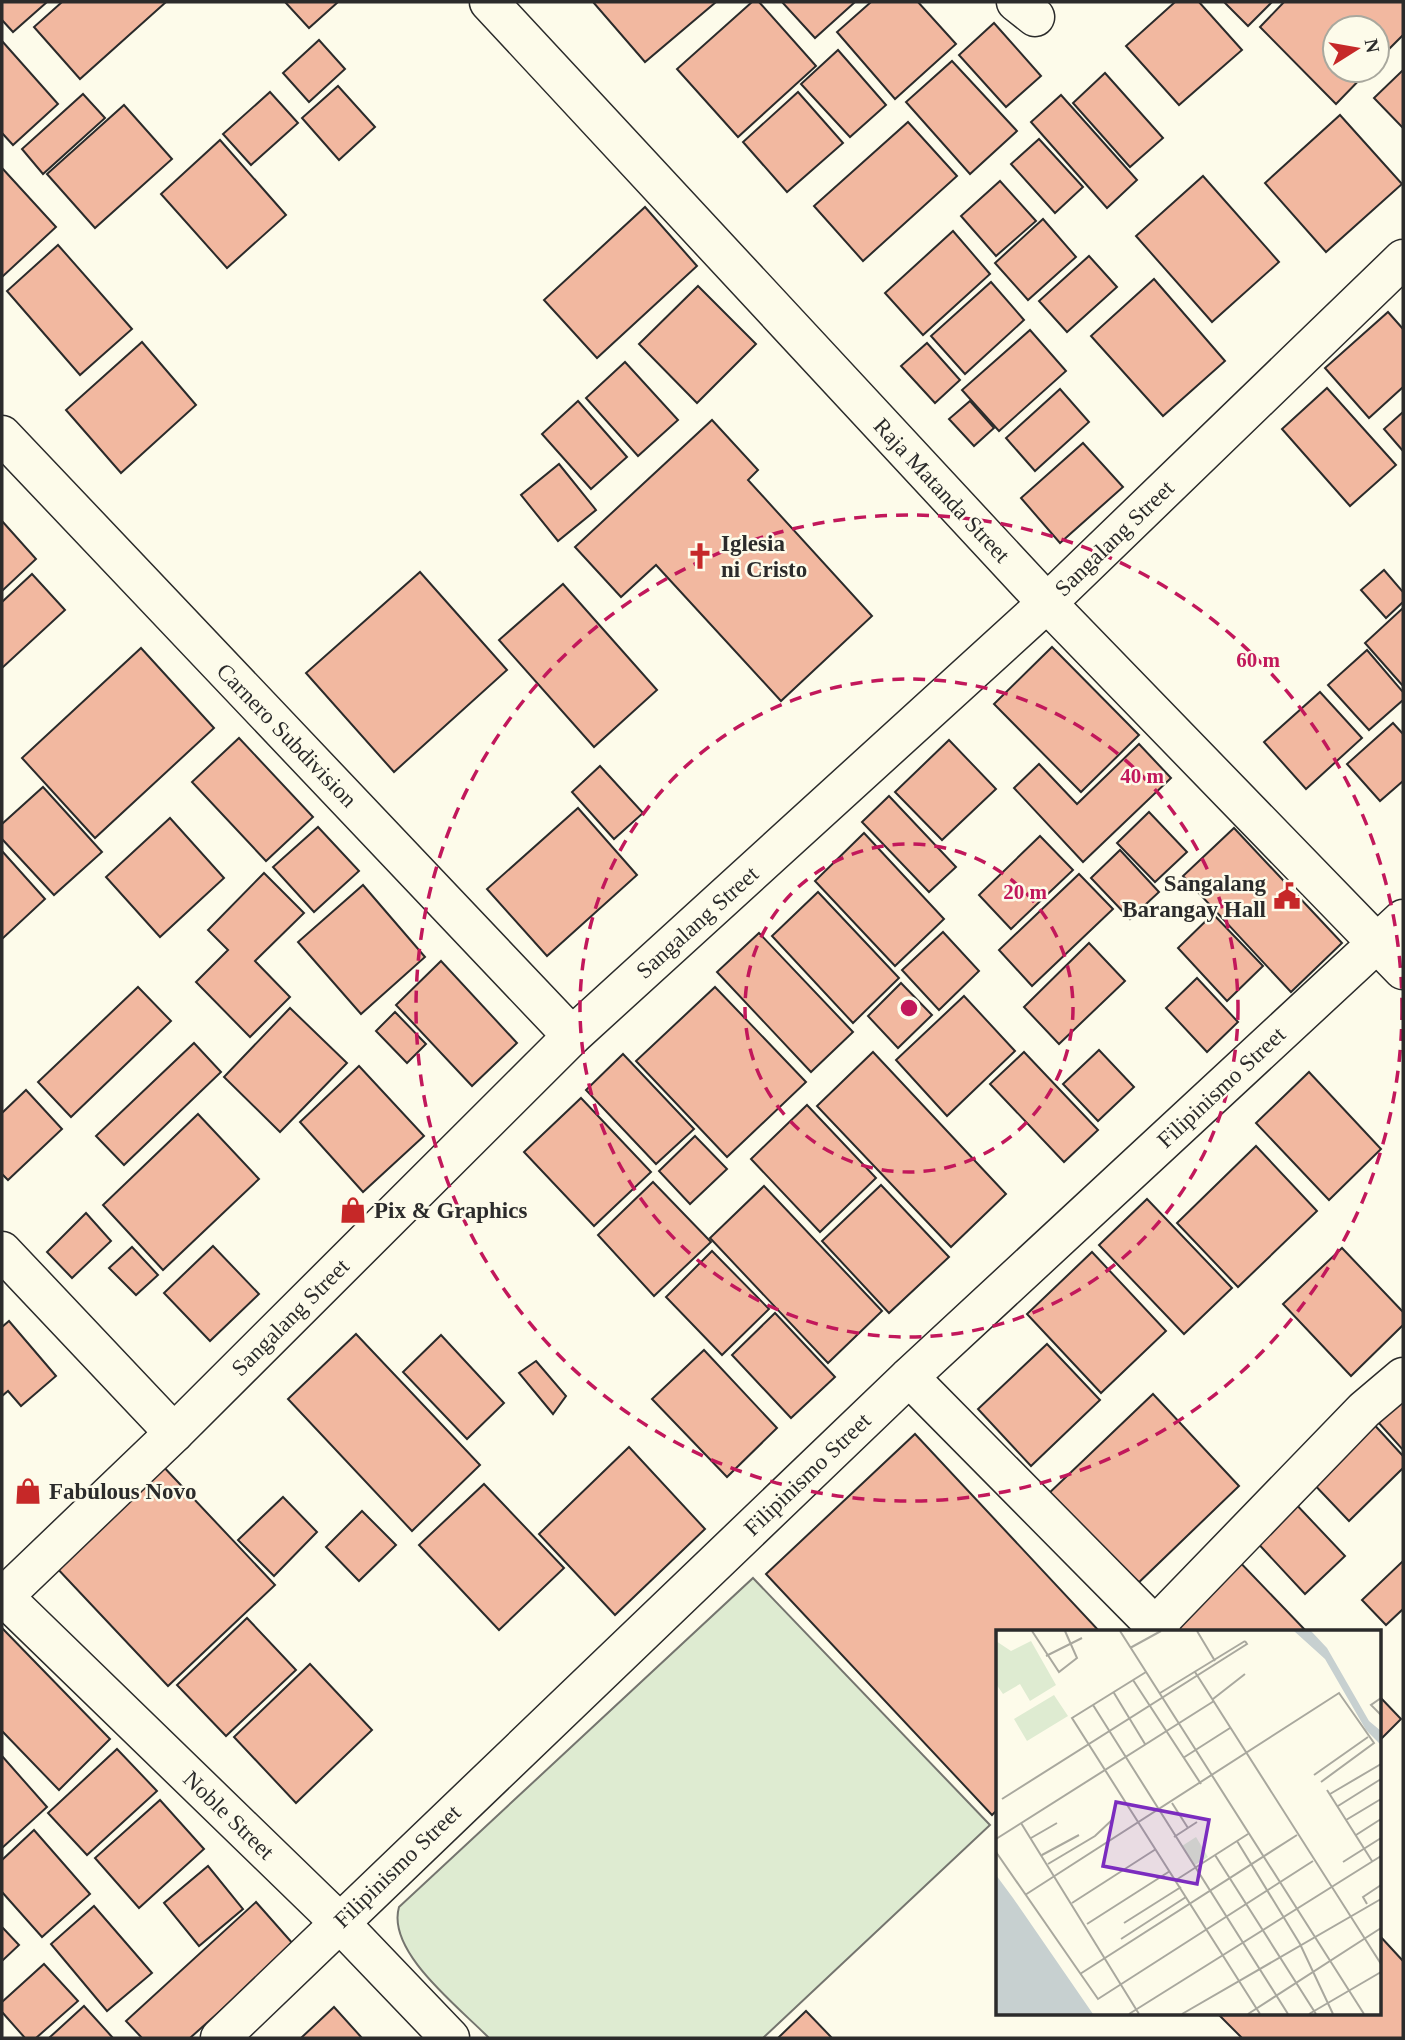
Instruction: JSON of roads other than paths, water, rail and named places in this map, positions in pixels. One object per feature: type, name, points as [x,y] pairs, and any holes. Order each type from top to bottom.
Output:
[{"type":"street","name":"Raja Matanda Street","points":[[489,2],[1047,603],[1390,931],[1403,970]]},
{"type":"street","name":"Sangalang Street","points":[[3,1597],[174,1433],[572,1035],[1047,603],[1403,259]]},
{"type":"street","name":"Carnero Subdivision","points":[[2,435],[572,1035]]},
{"type":"street","name":"Filipinismo Street","points":[[220,2038],[338,1921],[909,1377],[1390,931]]},
{"type":"street","points":[[2,1251],[174,1433]]},
{"type":"street","points":[[909,1377],[1158,1629],[1364,1410],[1403,1377]]},
{"type":"street","name":"Noble Street","points":[[3,1597],[338,1921],[450,2038]]},
{"type":"place","name":"Iglesia ni Cristo","points":[[700,556]]},
{"type":"place","name":"Sangalang Barangay Hall","points":[[1287,896]]},
{"type":"place","name":"Pix & Graphics","points":[[353,1210]]},
{"type":"place","name":"Fabulous Novo","points":[[28,1491]]}]
